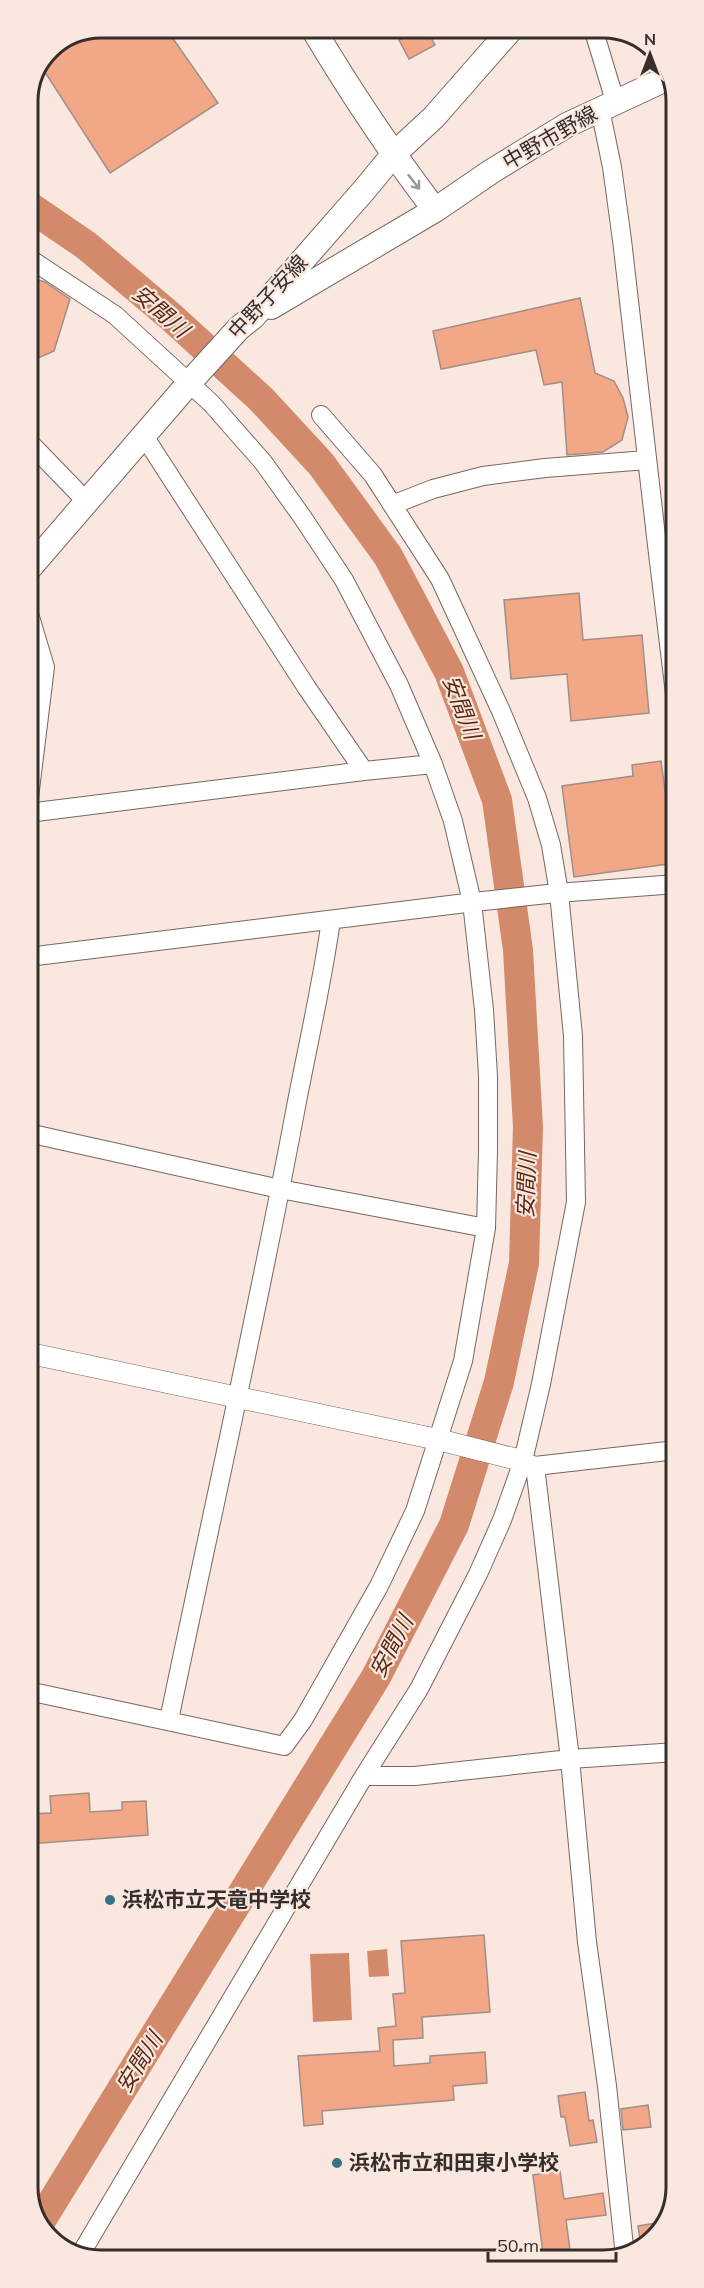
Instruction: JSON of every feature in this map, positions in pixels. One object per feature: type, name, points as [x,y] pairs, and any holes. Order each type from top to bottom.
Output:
[{"type":"main road","points":[[318,38],[348,89],[435,210]]},
{"type":"main road","name":"中野子安線","points":[[38,558],[192,380],[365,189],[393,154],[434,117],[503,38]]},
{"type":"main road","name":"中野市野線","points":[[246,322],[435,210],[492,171],[567,125],[663,79]]},
{"type":"street","points":[[595,38],[608,105],[612,167],[666,619]]},
{"type":"street","points":[[38,264],[116,315],[192,380],[263,462],[344,580],[399,685],[433,764],[453,821],[473,902],[488,1076],[486,1228],[463,1361],[440,1440],[415,1511],[379,1586],[303,1720],[284,1746],[38,1693]]},
{"type":"street","points":[[84,2248],[418,1689],[478,1574],[526,1463],[576,1202],[573,1036],[551,845],[537,798],[501,711],[440,579],[373,474],[321,415]]},
{"type":"street","points":[[144,436],[307,688],[364,771]]},
{"type":"street","points":[[38,451],[87,502]]},
{"type":"street","points":[[392,505],[433,489],[483,476],[545,468],[647,460]]},
{"type":"street","points":[[657,545],[666,544]]},
{"type":"street","points":[[38,644],[45,667],[38,684]]},
{"type":"street","points":[[38,812],[433,764]]},
{"type":"street","points":[[38,956],[473,902],[666,885]]},
{"type":"street","points":[[169,1720],[280,1189],[303,1065],[324,975],[331,921]]},
{"type":"street","points":[[38,1135],[280,1189],[486,1228]]},
{"type":"street","points":[[38,1355],[440,1440],[526,1463],[666,1451]]},
{"type":"street","points":[[526,1463],[570,1759],[587,1942],[607,2086],[624,2247]]},
{"type":"street","points":[[364,1776],[415,1776],[570,1759],[666,1753]]},
{"type":"shaded area","points":[[387,1949],[389,1976],[369,1977],[367,1951]]},
{"type":"shaded area","points":[[349,1953],[352,2020],[313,2022],[310,1954]]},
{"type":"building","points":[[100,38],[173,38],[218,103],[110,173],[44,71],[56,56],[76,42]]},
{"type":"building","points":[[431,38],[435,45],[409,59],[399,40]]},
{"type":"building","points":[[38,280],[45,282],[70,299],[54,351],[38,358]]},
{"type":"building","points":[[580,298],[595,373],[614,381],[623,398],[628,417],[622,440],[603,452],[567,455],[562,382],[544,385],[536,350],[441,369],[433,331]]},
{"type":"building","points":[[579,593],[583,640],[642,635],[649,713],[571,721],[567,674],[511,679],[504,600]]},
{"type":"building","points":[[661,761],[666,797],[666,864],[574,877],[562,786],[633,776],[632,765]]},
{"type":"building","points":[[89,1793],[90,1812],[122,1810],[122,1802],[146,1801],[148,1835],[38,1843],[38,1814],[51,1813],[50,1796]]},
{"type":"building","points":[[484,1935],[490,2012],[422,2017],[423,2038],[393,2040],[394,2066],[430,2063],[430,2056],[485,2052],[487,2083],[453,2086],[454,2100],[322,2111],[323,2124],[304,2126],[298,2056],[380,2051],[378,2028],[396,2026],[393,1994],[405,1993],[401,1941]]},
{"type":"building","points":[[585,2092],[589,2121],[593,2120],[597,2142],[570,2146],[565,2117],[561,2117],[558,2096]]},
{"type":"building","points":[[648,2105],[651,2127],[623,2130],[621,2109]]},
{"type":"building","points":[[560,2171],[564,2199],[603,2193],[606,2215],[566,2220],[570,2250],[542,2250],[533,2175]]},
{"type":"building","points":[[655,2223],[640,2239],[638,2226]]},
{"type":"waterway","name":"安間川","points":[[38,213],[87,246],[170,316],[261,399],[321,464],[388,556],[449,672],[497,800],[518,950],[528,1127],[524,1263],[499,1382],[454,1525],[376,1677],[44,2215]]},
{"type":"place","name":"浜松市立天竜中学校","points":[[110,1900]]},
{"type":"place","name":"浜松市立和田東小学校","points":[[337,2163]]}]
